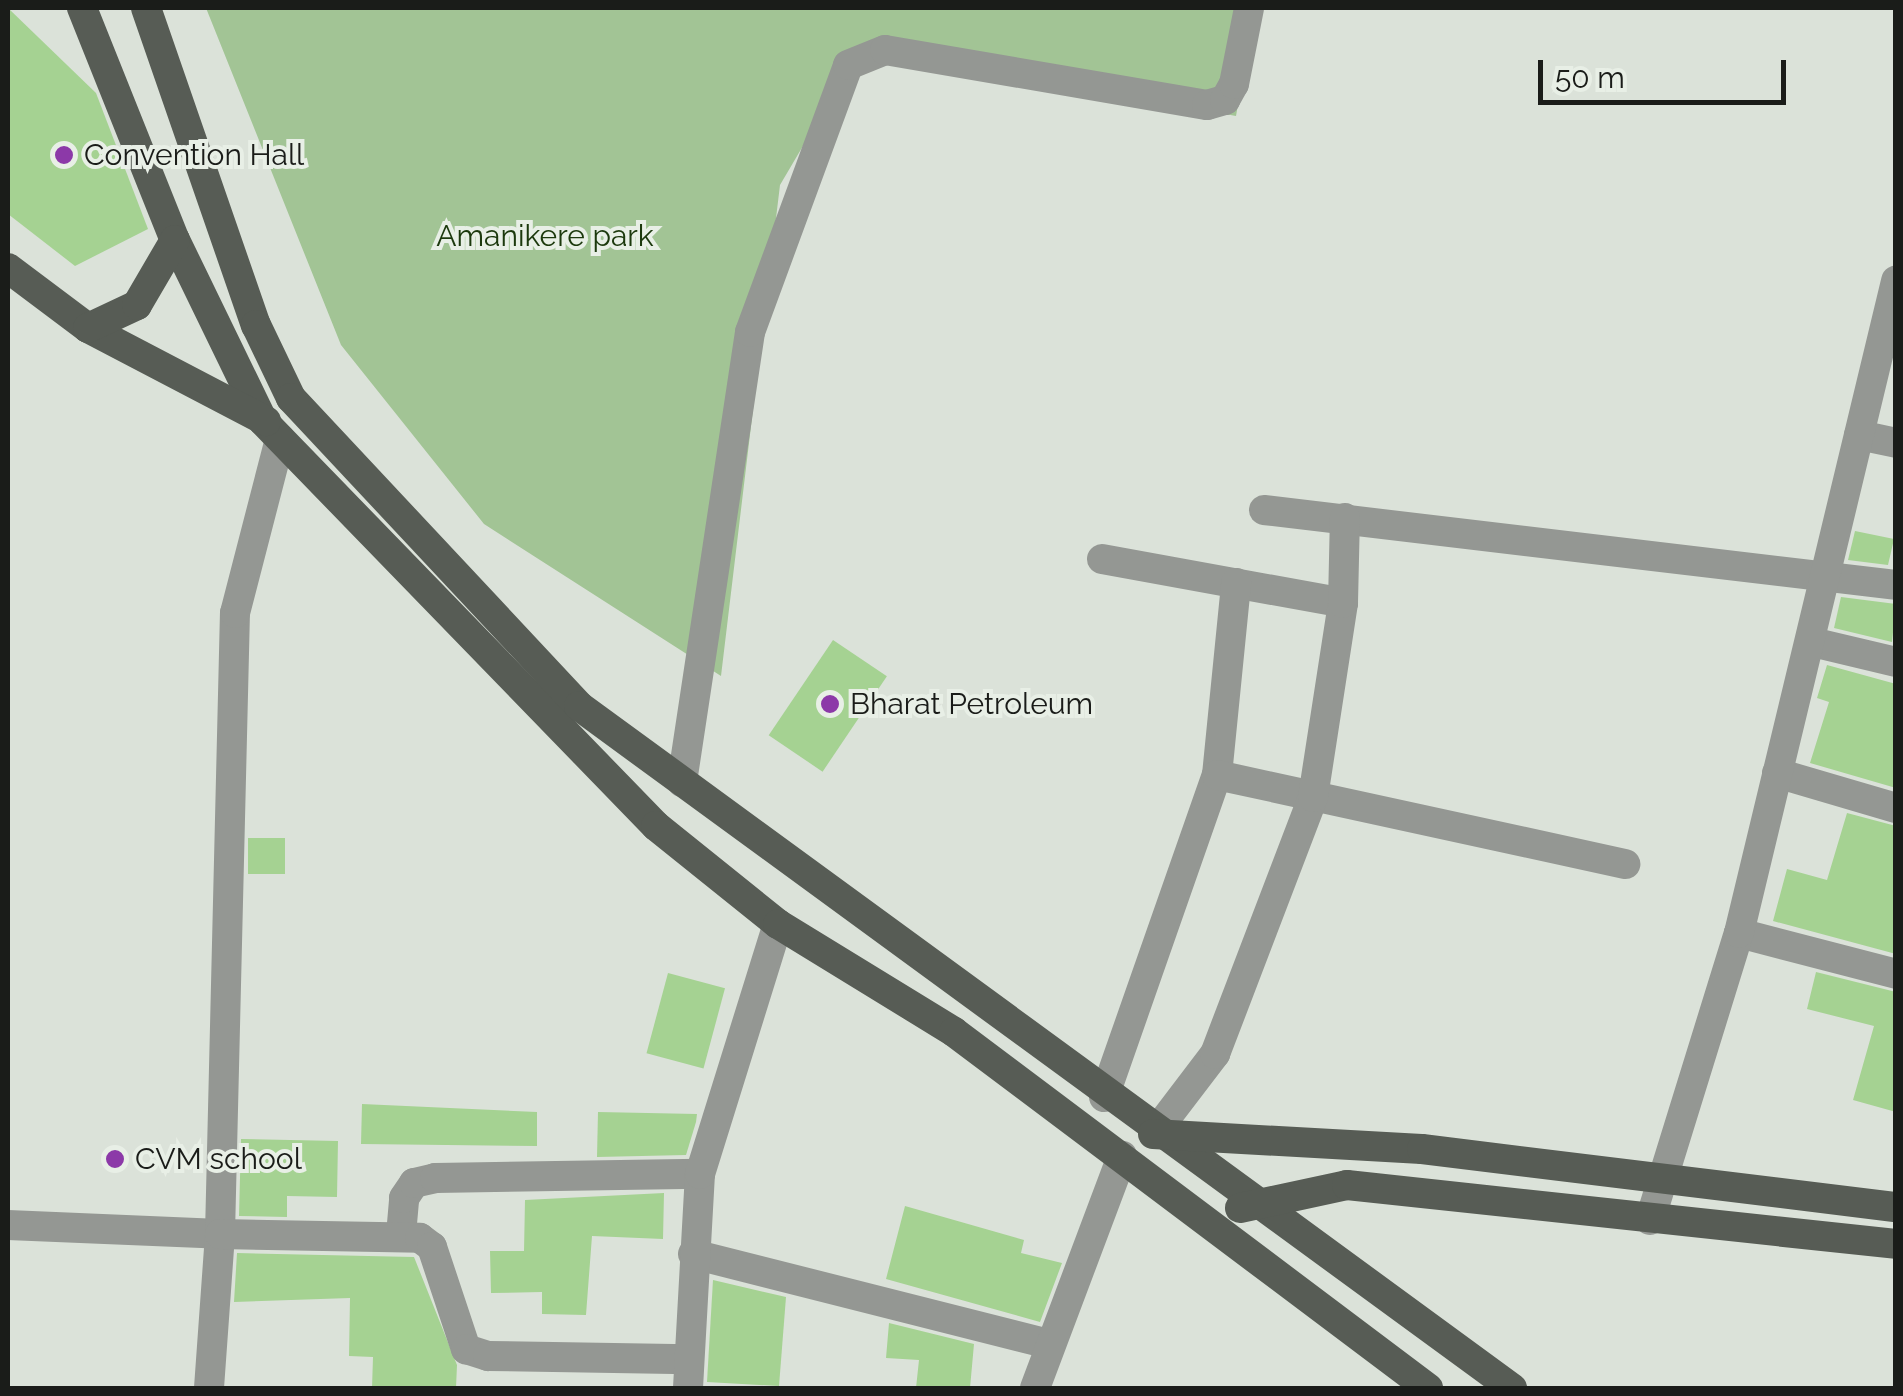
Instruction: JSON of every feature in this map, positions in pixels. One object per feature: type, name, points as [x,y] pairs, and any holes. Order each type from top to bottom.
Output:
[{"type":"main road","points":[[82,8],[175,240],[271,430]]},
{"type":"main road","points":[[146,8],[256,325],[309,418],[579,706],[1154,1134],[1512,1388]]},
{"type":"main road","points":[[88,328],[138,305],[175,240]]},
{"type":"main road","points":[[8,268],[88,328],[271,430],[656,826],[778,924],[954,1032],[1428,1388]]},
{"type":"main road","points":[[271,430],[309,418]]},
{"type":"main road","points":[[1122,1156],[1154,1134],[1659,1176],[1896,1207]]},
{"type":"main road","points":[[1211,1224],[1251,1202],[1347,1185],[1896,1244]]},
{"type":"street","points":[[682,782],[750,332],[848,66],[885,50],[1207,105],[1225,100],[1234,84],[1249,8]]},
{"type":"street","points":[[1650,1220],[1659,1176],[1739,933],[1891,318],[1896,281]]},
{"type":"street","points":[[208,1388],[220,1234],[235,613],[271,430]]},
{"type":"street","points":[[1860,435],[1896,443]]},
{"type":"street","points":[[1264,510],[1828,570],[1896,585]]},
{"type":"street","points":[[1154,1134],[1215,1054],[1312,797],[1343,603],[1346,518]]},
{"type":"street","points":[[1102,558],[1343,603]]},
{"type":"street","points":[[1104,1097],[1217,775],[1236,583]]},
{"type":"street","points":[[1812,642],[1896,662]]},
{"type":"street","points":[[1776,772],[1896,808]]},
{"type":"street","points":[[1217,775],[1625,864]]},
{"type":"street","points":[[8,1226],[220,1234],[401,1235],[432,1248],[466,1349],[688,1374],[700,1174],[778,924]]},
{"type":"street","points":[[1739,933],[1896,974]]},
{"type":"street","points":[[1035,1388],[1046,1343],[1122,1156]]},
{"type":"street","points":[[401,1235],[404,1198],[414,1182],[435,1178],[700,1174]]},
{"type":"street","points":[[694,1254],[1046,1343]]},
{"type":"green space","name":"Amanikere park","points":[[206,8],[1255,8],[1236,116],[860,49],[780,185],[721,676],[484,524],[341,345]]},
{"type":"building","name":"Convention Hall","points":[[8,8],[96,93],[148,229],[75,266],[8,214]]},
{"type":"building","points":[[1855,531],[1894,539],[1888,565],[1848,560]]},
{"type":"building","points":[[1841,597],[1896,604],[1892,642],[1834,628]]},
{"type":"building","points":[[833,640],[887,676],[823,772],[769,735]]},
{"type":"building","points":[[1827,665],[1896,684],[1896,788],[1810,763],[1829,702],[1817,698]]},
{"type":"building","points":[[1847,813],[1896,826],[1896,954],[1773,921],[1787,869],[1827,880]]},
{"type":"building","points":[[248,838],[285,838],[285,874],[248,874]]},
{"type":"building","points":[[1816,972],[1896,992],[1896,1112],[1853,1100],[1874,1026],[1807,1009]]},
{"type":"building","points":[[668,973],[725,988],[704,1068],[647,1053]]},
{"type":"building","points":[[362,1104],[537,1112],[537,1146],[361,1144]]},
{"type":"building","points":[[598,1112],[697,1114],[686,1155],[597,1157]]},
{"type":"building","points":[[241,1139],[338,1141],[337,1197],[287,1196],[287,1217],[239,1216]]},
{"type":"building","points":[[664,1193],[663,1239],[592,1236],[586,1315],[542,1314],[542,1292],[491,1293],[490,1251],[524,1251],[525,1200]]},
{"type":"building","points":[[905,1206],[1024,1240],[1021,1253],[1062,1263],[1040,1322],[886,1279]]},
{"type":"building","points":[[237,1253],[414,1257],[457,1365],[456,1388],[372,1388],[373,1357],[349,1356],[350,1298],[234,1302]]},
{"type":"building","points":[[713,1280],[786,1297],[779,1386],[707,1382]]},
{"type":"building","points":[[889,1323],[974,1344],[970,1388],[916,1388],[919,1360],[886,1358]]},
{"type":"place","name":"Convention Hall","points":[[64,155]]},
{"type":"place","name":"Bharat Petroleum","points":[[830,704]]},
{"type":"place","name":"CVM school","points":[[115,1159]]}]
